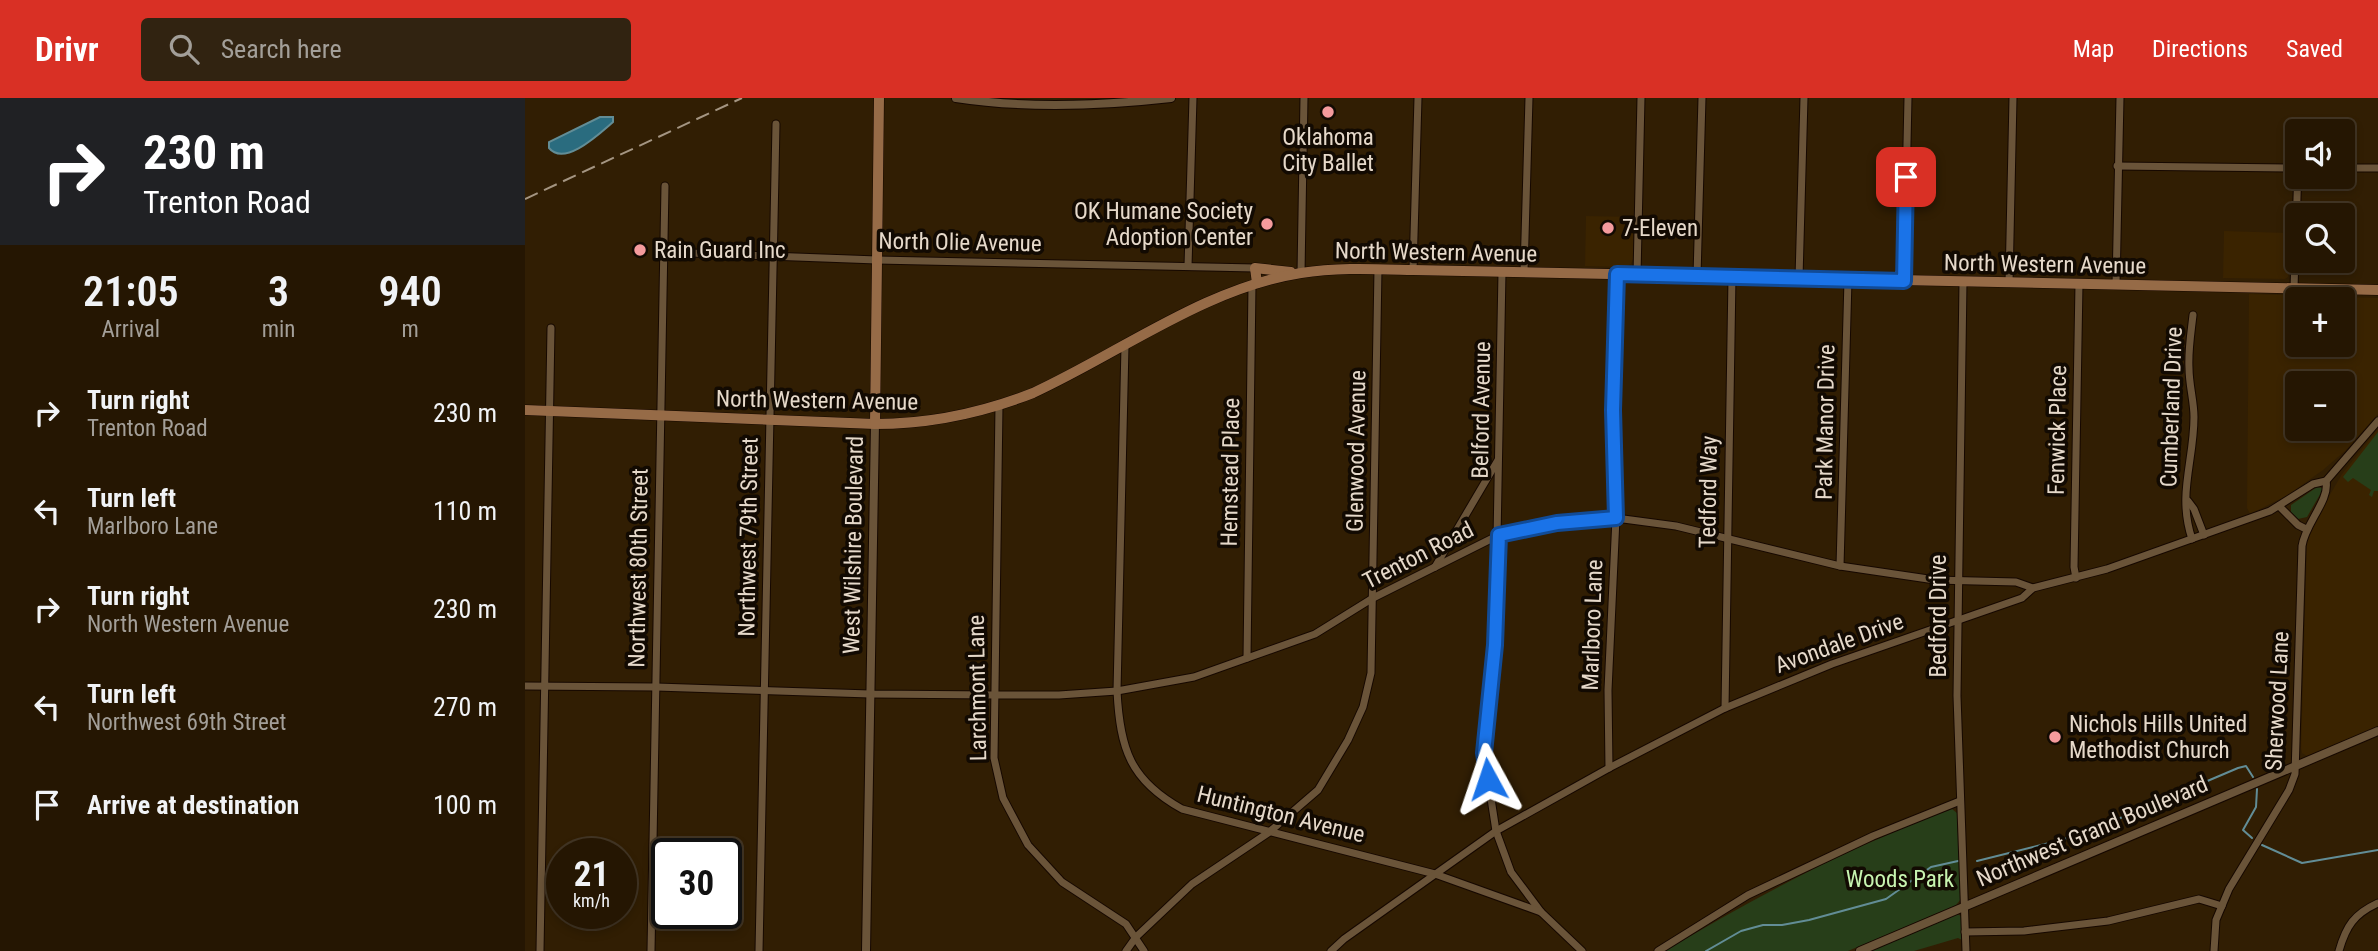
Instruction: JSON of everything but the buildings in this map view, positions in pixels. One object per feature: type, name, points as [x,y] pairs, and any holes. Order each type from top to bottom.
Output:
[{"type":"main road","name":"West Wilshire Boulevard","points":[[875,424],[879,98]]},
{"type":"main road","points":[[1255,284],[1255,268],[1301,273]]},
{"type":"main road","name":"North Western Avenue","points":[[525,410],[875,424],[930,421],[999,406],[1049,386],[1211,301],[1255,284],[1301,273],[1351,269],[2285,288]]},
{"type":"main road","name":"North Western Avenue","points":[[2355,289],[2378,290]]},
{"type":"street","points":[[956,98],[1050,106],[1120,104],[1171,98]]},
{"type":"street","points":[[1188,266],[1192,98]]},
{"type":"street","points":[[1301,273],[1304,98]]},
{"type":"street","points":[[1413,270],[1418,98]]},
{"type":"street","points":[[1524,272],[1529,98]]},
{"type":"street","points":[[1637,275],[1641,98]]},
{"type":"street","points":[[1697,276],[1702,98]]},
{"type":"street","points":[[1799,278],[1804,98]]},
{"type":"street","points":[[1904,281],[1908,98]]},
{"type":"street","points":[[2009,283],[2013,98]]},
{"type":"street","points":[[2116,285],[2120,98]]},
{"type":"street","name":"Northwest 79th Street","points":[[759,951],[776,124]]},
{"type":"street","points":[[2117,166],[2285,168]]},
{"type":"street","points":[[2355,168],[2378,168]]},
{"type":"street","name":"Northwest 80th Street","points":[[651,951],[659,415],[666,186]]},
{"type":"street","points":[[2294,287],[2297,189]]},
{"type":"street","name":"North Olie Avenue","points":[[664,252],[877,260],[1255,268]]},
{"type":"street","name":"Glenwood Avenue","points":[[1126,951],[1136,937],[1192,884],[1268,832],[1318,790],[1348,740],[1363,707],[1371,673],[1378,269]]},
{"type":"street","name":"Belford Avenue","points":[[1502,272],[1495,645],[1484,753],[1496,831],[1511,872],[1541,912]]},
{"type":"street","name":"Marlboro Lane","points":[[1609,768],[1608,690],[1616,518],[1613,410],[1617,274]]},
{"type":"street","name":"Tedford Way","points":[[1725,708],[1732,277]]},
{"type":"street","name":"Park Manor Drive","points":[[1840,566],[1848,279]]},
{"type":"street","name":"Bedford Drive","points":[[1963,282],[1957,621],[1959,801],[1966,951]]},
{"type":"street","name":"Hemstead Place","points":[[1247,659],[1255,284]]},
{"type":"street","name":"Fenwick Place","points":[[2076,578],[2074,567],[2079,284]]},
{"type":"street","name":"Cumberland Drive","points":[[2192,539],[2185,513],[2188,501],[2186,476],[2194,419],[2188,357],[2193,315]]},
{"type":"street","points":[[541,951],[551,328]]},
{"type":"street","name":"Huntington Avenue","points":[[1125,346],[1117,691],[1123,743],[1137,774],[1159,796],[1182,809],[1435,874],[1541,912],[1583,951]]},
{"type":"street","name":"Larchmont Lane","points":[[999,406],[994,758],[1003,797],[1028,845],[1062,882],[1126,924],[1144,951]]},
{"type":"street","name":"Avondale Drive","points":[[1331,951],[1496,831],[1725,708],[1832,664],[2022,598],[2033,588],[2076,578],[2204,535],[2279,506],[2313,484],[2326,481],[2378,421]]},
{"type":"street","name":"West Wilshire Boulevard","points":[[866,951],[875,424]]},
{"type":"street","points":[[1434,567],[1499,457]]},
{"type":"street","name":"Sherwood Lane","points":[[2214,951],[2216,920],[2229,889],[2289,790],[2295,774],[2302,552],[2306,529],[2327,491],[2326,481]]},
{"type":"street","name":"Cumberland Drive","points":[[2188,501],[2204,535]]},
{"type":"street","points":[[2279,506],[2298,525],[2306,529]]},
{"type":"street","name":"Trenton Road","points":[[525,686],[870,694],[1059,695],[1117,691],[1194,677],[1315,634],[1373,598],[1499,535],[1557,523],[1616,518],[1676,526],[1840,566],[1958,581],[2016,583],[2033,588]]},
{"type":"street","name":"Northwest Grand Boulevard","points":[[1860,951],[2378,731]]},
{"type":"street","points":[[1658,951],[1748,895],[1873,836],[1959,801]]},
{"type":"street","points":[[1965,932],[2024,931],[2108,921],[2199,899],[2222,906]]},
{"type":"street","points":[[2339,951],[2345,930],[2362,910],[2378,903]]},
{"type":"shaded area","points":[[1586,216],[1634,217],[1631,264],[1625,267],[1585,266]]},
{"type":"shaded area","points":[[2224,231],[2285,233],[2285,273],[2288,273],[2288,277],[2223,278]]},
{"type":"shaded area","points":[[2249,294],[2285,295],[2285,357],[2355,357],[2355,297],[2378,298],[2378,414],[2355,440],[2355,371],[2285,371],[2285,441],[2354,441],[2323,470],[2288,495],[2250,514],[2247,508]]},
{"type":"shaded area","points":[[2378,429],[2378,727],[2307,756],[2302,753],[2301,748],[2307,542],[2316,519],[2342,474]]},
{"type":"green space","points":[[2378,432],[2378,491],[2374,491],[2372,497],[2369,495],[2371,490],[2353,478],[2348,482],[2343,477]]},
{"type":"green space","points":[[2317,487],[2322,488],[2322,491],[2307,517],[2298,519],[2291,512],[2291,505]]},
{"type":"green space","name":"Woods Park","points":[[1952,809],[1957,813],[1961,899],[1956,905],[1848,951],[1665,951],[1805,873],[1877,839]]},
{"type":"green space","name":"Woods Park","points":[[1957,914],[1961,916],[1962,940],[1958,938],[1914,951],[1871,951]]},
{"type":"water","points":[[600,117],[613,117],[613,122],[582,146],[564,154],[549,148],[549,142]]},
{"type":"waterway","points":[[1977,861],[2092,830],[2238,768],[2246,766],[2253,777]]},
{"type":"waterway","points":[[2252,838],[2243,830],[2256,807],[2257,789]]},
{"type":"waterway","points":[[2262,845],[2302,863],[2378,850]]},
{"type":"waterway","points":[[1706,951],[1741,931],[1763,925],[1809,920],[1886,899],[1931,867],[1958,861]]},
{"type":"railway","points":[[525,199],[742,98]]},
{"type":"place","name":"Oklahoma City Ballet","points":[[1328,112]]},
{"type":"place","name":"OK Humane Society Adoption Center","points":[[1267,224]]},
{"type":"place","name":"7-Eleven","points":[[1608,228]]},
{"type":"place","name":"Rain Guard Inc","points":[[640,250]]},
{"type":"place","name":"Nichols Hills United Methodist Church","points":[[2055,737]]},
{"type":"route","points":[[1488,779],[1484,753],[1495,645],[1499,535],[1557,523],[1616,518],[1613,410],[1617,274],[1904,281],[1906,177]]}]
